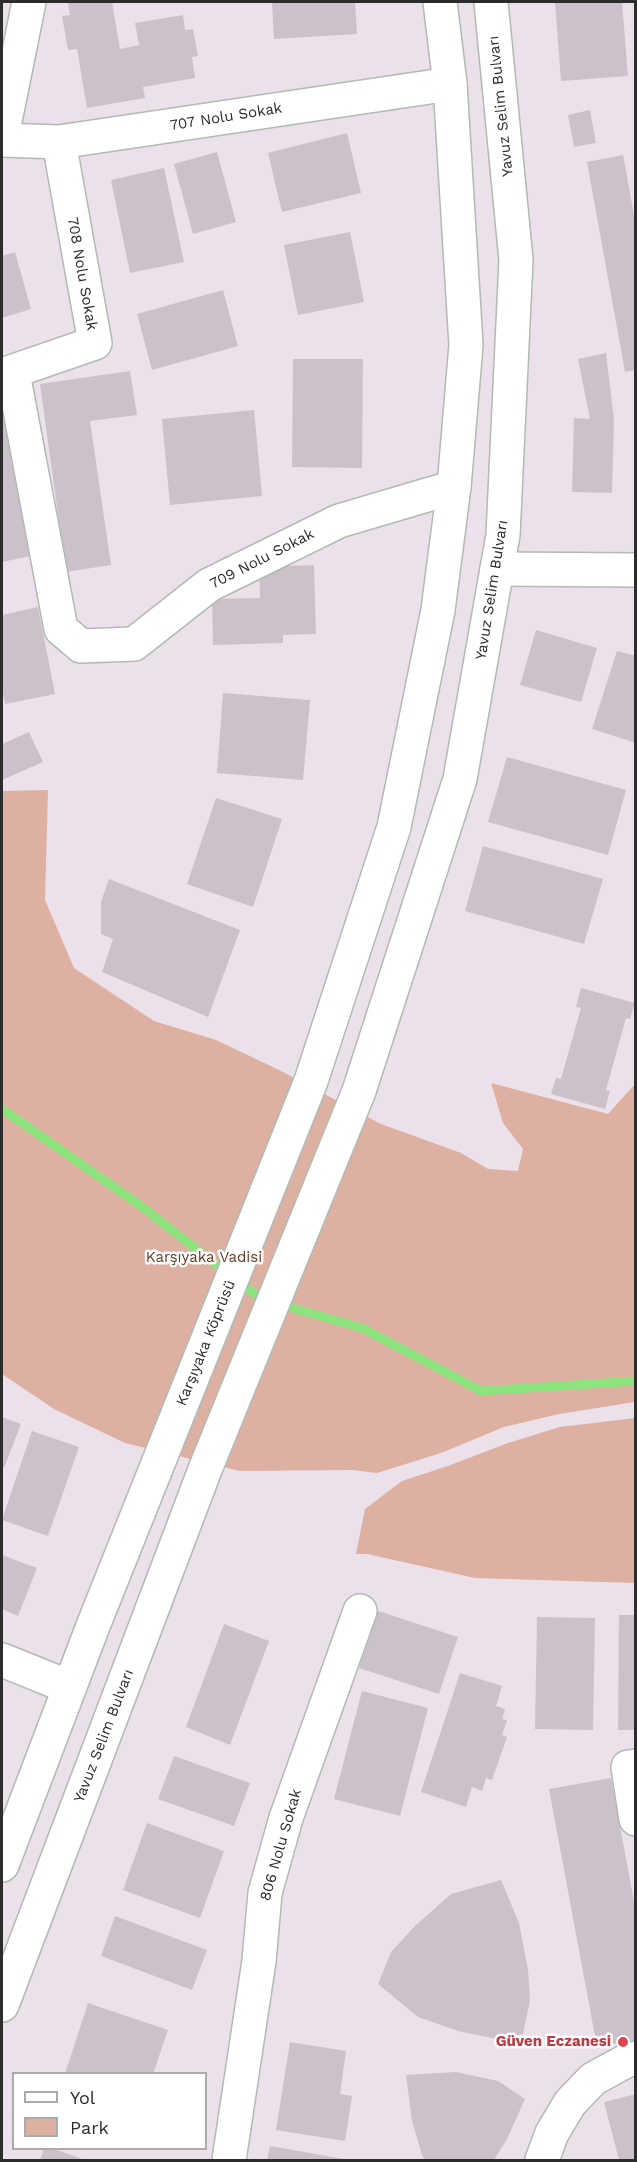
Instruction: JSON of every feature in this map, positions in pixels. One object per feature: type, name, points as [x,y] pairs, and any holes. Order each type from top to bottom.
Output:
[{"type":"main road","points":[[2,138],[29,2]]},
{"type":"main road","points":[[440,2],[450,84],[466,345],[454,487]]},
{"type":"main road","name":"Yavuz Selim Bulvarı","points":[[2,2005],[206,1467],[359,1091],[460,779],[503,535],[516,260],[491,2]]},
{"type":"main road","name":"707 Nolu Sokak","points":[[2,138],[59,142],[450,84]]},
{"type":"main road","name":"708 Nolu Sokak","points":[[7,374],[95,344],[59,142]]},
{"type":"main road","name":"709 Nolu Sokak","points":[[7,374],[61,629],[81,646],[134,644],[209,585],[339,521],[454,487]]},
{"type":"main road","name":"Karşıyaka Köprüsü","points":[[69,1687],[311,1081],[394,827],[438,610],[454,487]]},
{"type":"main road","points":[[497,569],[636,570]]},
{"type":"main road","name":"806 Nolu Sokak","points":[[229,2160],[259,1961],[265,1893],[286,1818],[360,1611]]},
{"type":"main road","points":[[2,1660],[69,1687],[2,1865]]},
{"type":"main road","points":[[632,1766],[636,1819]]},
{"type":"main road","points":[[542,2160],[552,2133],[570,2103],[593,2079],[636,2058]]},
{"type":"green space","name":"Karşıyaka Vadisi","points":[[48,790],[45,900],[74,968],[154,1021],[216,1040],[279,1070],[381,1124],[461,1153],[488,1169],[518,1171],[523,1149],[503,1123],[491,1083],[608,1114],[635,1084],[635,1402],[559,1414],[504,1427],[441,1453],[377,1473],[352,1470],[240,1471],[125,1443],[54,1409],[2,1374],[2,791]]},
{"type":"green space","points":[[635,1418],[635,1583],[475,1578],[367,1554],[356,1554],[365,1509],[402,1481],[560,1427]]},
{"type":"building","points":[[68,2],[112,2],[120,49],[139,45],[135,23],[183,15],[185,30],[193,29],[198,56],[192,57],[195,78],[143,87],[145,98],[87,108],[77,49],[68,50],[62,16],[70,15]]},
{"type":"building","points":[[272,2],[355,2],[357,34],[274,39]]},
{"type":"building","points":[[555,2],[622,2],[628,76],[561,81]]},
{"type":"building","points":[[590,110],[596,143],[574,147],[568,115]]},
{"type":"building","points":[[347,133],[361,193],[282,212],[268,153]]},
{"type":"building","points":[[217,152],[236,222],[193,234],[174,164]]},
{"type":"building","points":[[623,155],[636,226],[636,370],[625,372],[587,162]]},
{"type":"building","points":[[164,168],[184,262],[130,273],[111,180]]},
{"type":"building","points":[[350,232],[364,302],[298,315],[284,245]]},
{"type":"building","points":[[15,252],[31,309],[2,318],[2,256]]},
{"type":"building","points":[[223,290],[238,346],[152,370],[137,314]]},
{"type":"building","points":[[606,353],[614,420],[612,493],[572,492],[574,418],[590,419],[578,359]]},
{"type":"building","points":[[293,359],[363,359],[362,468],[292,467]]},
{"type":"building","points":[[130,371],[137,415],[90,421],[111,565],[66,572],[40,384]]},
{"type":"building","points":[[2,398],[36,555],[2,562]]},
{"type":"building","points":[[254,410],[262,496],[170,505],[162,419]]},
{"type":"building","points":[[314,565],[316,634],[283,635],[283,643],[213,645],[212,599],[260,598],[259,567]]},
{"type":"building","points":[[38,607],[55,694],[5,704],[2,688],[2,615]]},
{"type":"building","points":[[536,630],[597,648],[581,702],[520,685]]},
{"type":"building","points":[[617,651],[636,656],[636,743],[592,729]]},
{"type":"building","points":[[223,693],[310,700],[303,780],[217,773]]},
{"type":"building","points":[[29,732],[43,762],[2,780],[2,744]]},
{"type":"building","points":[[507,757],[626,790],[608,855],[488,822]]},
{"type":"building","points":[[216,798],[282,819],[253,907],[187,884]]},
{"type":"building","points":[[483,846],[603,879],[584,944],[465,911]]},
{"type":"building","points":[[109,879],[240,930],[208,1017],[102,972],[113,939],[101,934],[101,902]]},
{"type":"building","points":[[581,988],[635,1003],[630,1019],[626,1018],[606,1090],[610,1091],[605,1109],[551,1094],[556,1078],[561,1079],[581,1008],[576,1007]]},
{"type":"building","points":[[2,1417],[21,1424],[4,1468],[2,1467]]},
{"type":"building","points":[[32,1431],[79,1447],[48,1536],[2,1520]]},
{"type":"building","points":[[2,1555],[37,1568],[18,1616],[2,1609]]},
{"type":"building","points":[[378,1611],[458,1637],[439,1694],[359,1668]]},
{"type":"building","points":[[619,1615],[636,1615],[636,1730],[618,1730]]},
{"type":"building","points":[[537,1617],[595,1618],[593,1730],[535,1729]]},
{"type":"building","points":[[224,1624],[269,1641],[230,1745],[186,1727]]},
{"type":"building","points":[[460,1673],[502,1686],[496,1706],[505,1709],[502,1719],[507,1720],[502,1735],[507,1737],[492,1780],[486,1778],[482,1791],[472,1787],[466,1807],[421,1792]]},
{"type":"building","points":[[362,1691],[428,1708],[400,1816],[334,1799]]},
{"type":"building","points":[[174,1756],[250,1783],[234,1826],[158,1799]]},
{"type":"building","points":[[611,1778],[636,1912],[636,2040],[597,2047],[549,1789]]},
{"type":"building","points":[[147,1823],[224,1851],[200,1918],[123,1890]]},
{"type":"building","points":[[501,1880],[519,1923],[528,1970],[530,2001],[523,2034],[496,2039],[458,2031],[418,2017],[378,1984],[391,1952],[415,1926],[451,1894]]},
{"type":"building","points":[[115,1916],[207,1950],[192,1990],[101,1956]]},
{"type":"building","points":[[88,2003],[168,2030],[154,2072],[66,2072]]},
{"type":"building","points":[[290,2042],[346,2051],[340,2094],[352,2096],[345,2141],[276,2130]]},
{"type":"building","points":[[456,2072],[498,2081],[525,2099],[507,2139],[494,2160],[425,2160],[422,2155],[412,2121],[406,2075]]},
{"type":"building","points":[[636,2094],[636,2160],[619,2160],[604,2102]]},
{"type":"building","points":[[270,2146],[344,2159],[267,2160]]},
{"type":"building","points":[[43,2150],[58,2150],[85,2160],[40,2160]]},
{"type":"waterway","points":[[2,1109],[141,1206],[227,1273]]},
{"type":"waterway","points":[[238,1281],[261,1299],[362,1328],[481,1391],[636,1381]]},
{"type":"place","name":"Güven Eczanesi","points":[[623,2042]]}]
